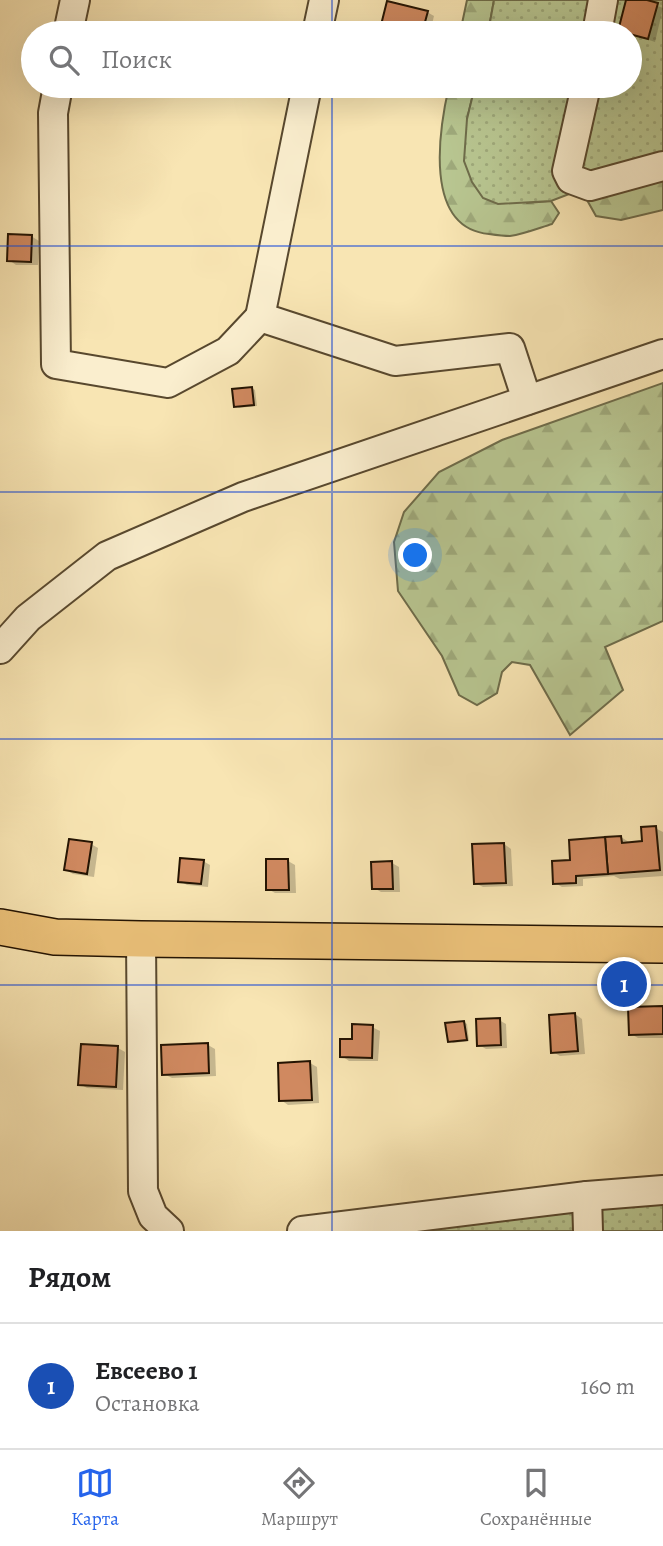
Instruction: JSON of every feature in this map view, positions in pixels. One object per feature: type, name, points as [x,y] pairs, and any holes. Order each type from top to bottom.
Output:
[{"type":"main road","points":[[0,927],[55,937],[663,944]]},
{"type":"street","points":[[71,21],[75,0]]},
{"type":"street","points":[[320,21],[324,0]]},
{"type":"street","points":[[599,21],[603,0]]},
{"type":"street","points":[[55,98],[52,113],[55,365],[168,383],[228,351],[261,317],[304,98]]},
{"type":"street","points":[[583,98],[568,171],[572,179],[590,186],[663,166]]},
{"type":"street","points":[[261,317],[395,361],[510,348],[527,400]]},
{"type":"street","points":[[0,649],[28,618],[107,556],[243,497],[663,354]]},
{"type":"street","points":[[141,939],[143,1191],[153,1216],[169,1231]]},
{"type":"street","points":[[302,1231],[412,1224],[586,1196],[663,1190]]},
{"type":"street","points":[[586,1196],[588,1231]]},
{"type":"green space","points":[[467,0],[494,0],[490,21],[463,21]]},
{"type":"green space","points":[[494,0],[663,0],[663,166],[590,186],[551,201],[498,204],[483,198],[472,182],[464,161],[467,119],[472,98],[642,98],[642,21],[490,21]]},
{"type":"green space","points":[[447,98],[472,98],[467,119],[527,203],[551,201],[559,213],[552,224],[510,236],[468,228],[454,215],[445,196],[440,174],[442,127]]},
{"type":"green space","points":[[663,166],[663,210],[621,220],[596,216],[587,200],[590,186]]},
{"type":"green space","points":[[663,383],[663,621],[605,647],[623,690],[570,735],[530,665],[512,662],[502,672],[497,693],[477,705],[459,695],[442,656],[398,591],[394,542],[404,512],[439,472],[502,440]]},
{"type":"green space","points":[[663,1200],[663,1231],[372,1231]]},
{"type":"building","points":[[626,0],[658,3],[648,39],[642,37],[642,21],[621,21]]},
{"type":"building","points":[[387,1],[428,11],[425,21],[382,21]]},
{"type":"building","points":[[8,234],[32,235],[31,262],[7,261]]},
{"type":"building","points":[[252,387],[254,405],[234,407],[232,389]]},
{"type":"building","points":[[656,826],[660,870],[608,874],[605,837],[621,836],[622,843],[642,841],[641,827]]},
{"type":"building","points":[[605,837],[608,874],[576,876],[576,883],[553,884],[552,861],[570,860],[569,840]]},
{"type":"building","points":[[69,839],[92,842],[87,874],[64,870]]},
{"type":"building","points":[[504,843],[506,883],[474,884],[472,844]]},
{"type":"building","points":[[180,858],[204,860],[201,884],[178,882]]},
{"type":"building","points":[[266,859],[288,859],[289,890],[266,890]]},
{"type":"building","points":[[392,861],[393,889],[372,889],[371,862]]},
{"type":"building","points":[[663,1006],[663,1034],[629,1035],[628,1007]]},
{"type":"building","points":[[575,1013],[578,1051],[551,1053],[549,1015]]},
{"type":"building","points":[[500,1018],[501,1045],[477,1046],[476,1019]]},
{"type":"building","points":[[464,1021],[467,1040],[448,1042],[445,1023]]},
{"type":"building","points":[[352,1024],[373,1025],[372,1058],[340,1057],[340,1039],[352,1039]]},
{"type":"building","points":[[208,1043],[209,1073],[162,1075],[161,1045]]},
{"type":"building","points":[[81,1044],[118,1046],[116,1087],[78,1085]]},
{"type":"building","points":[[310,1061],[312,1100],[279,1101],[278,1063]]},
{"type":"place","name":"Евсеево 1","points":[[624,984]]}]
